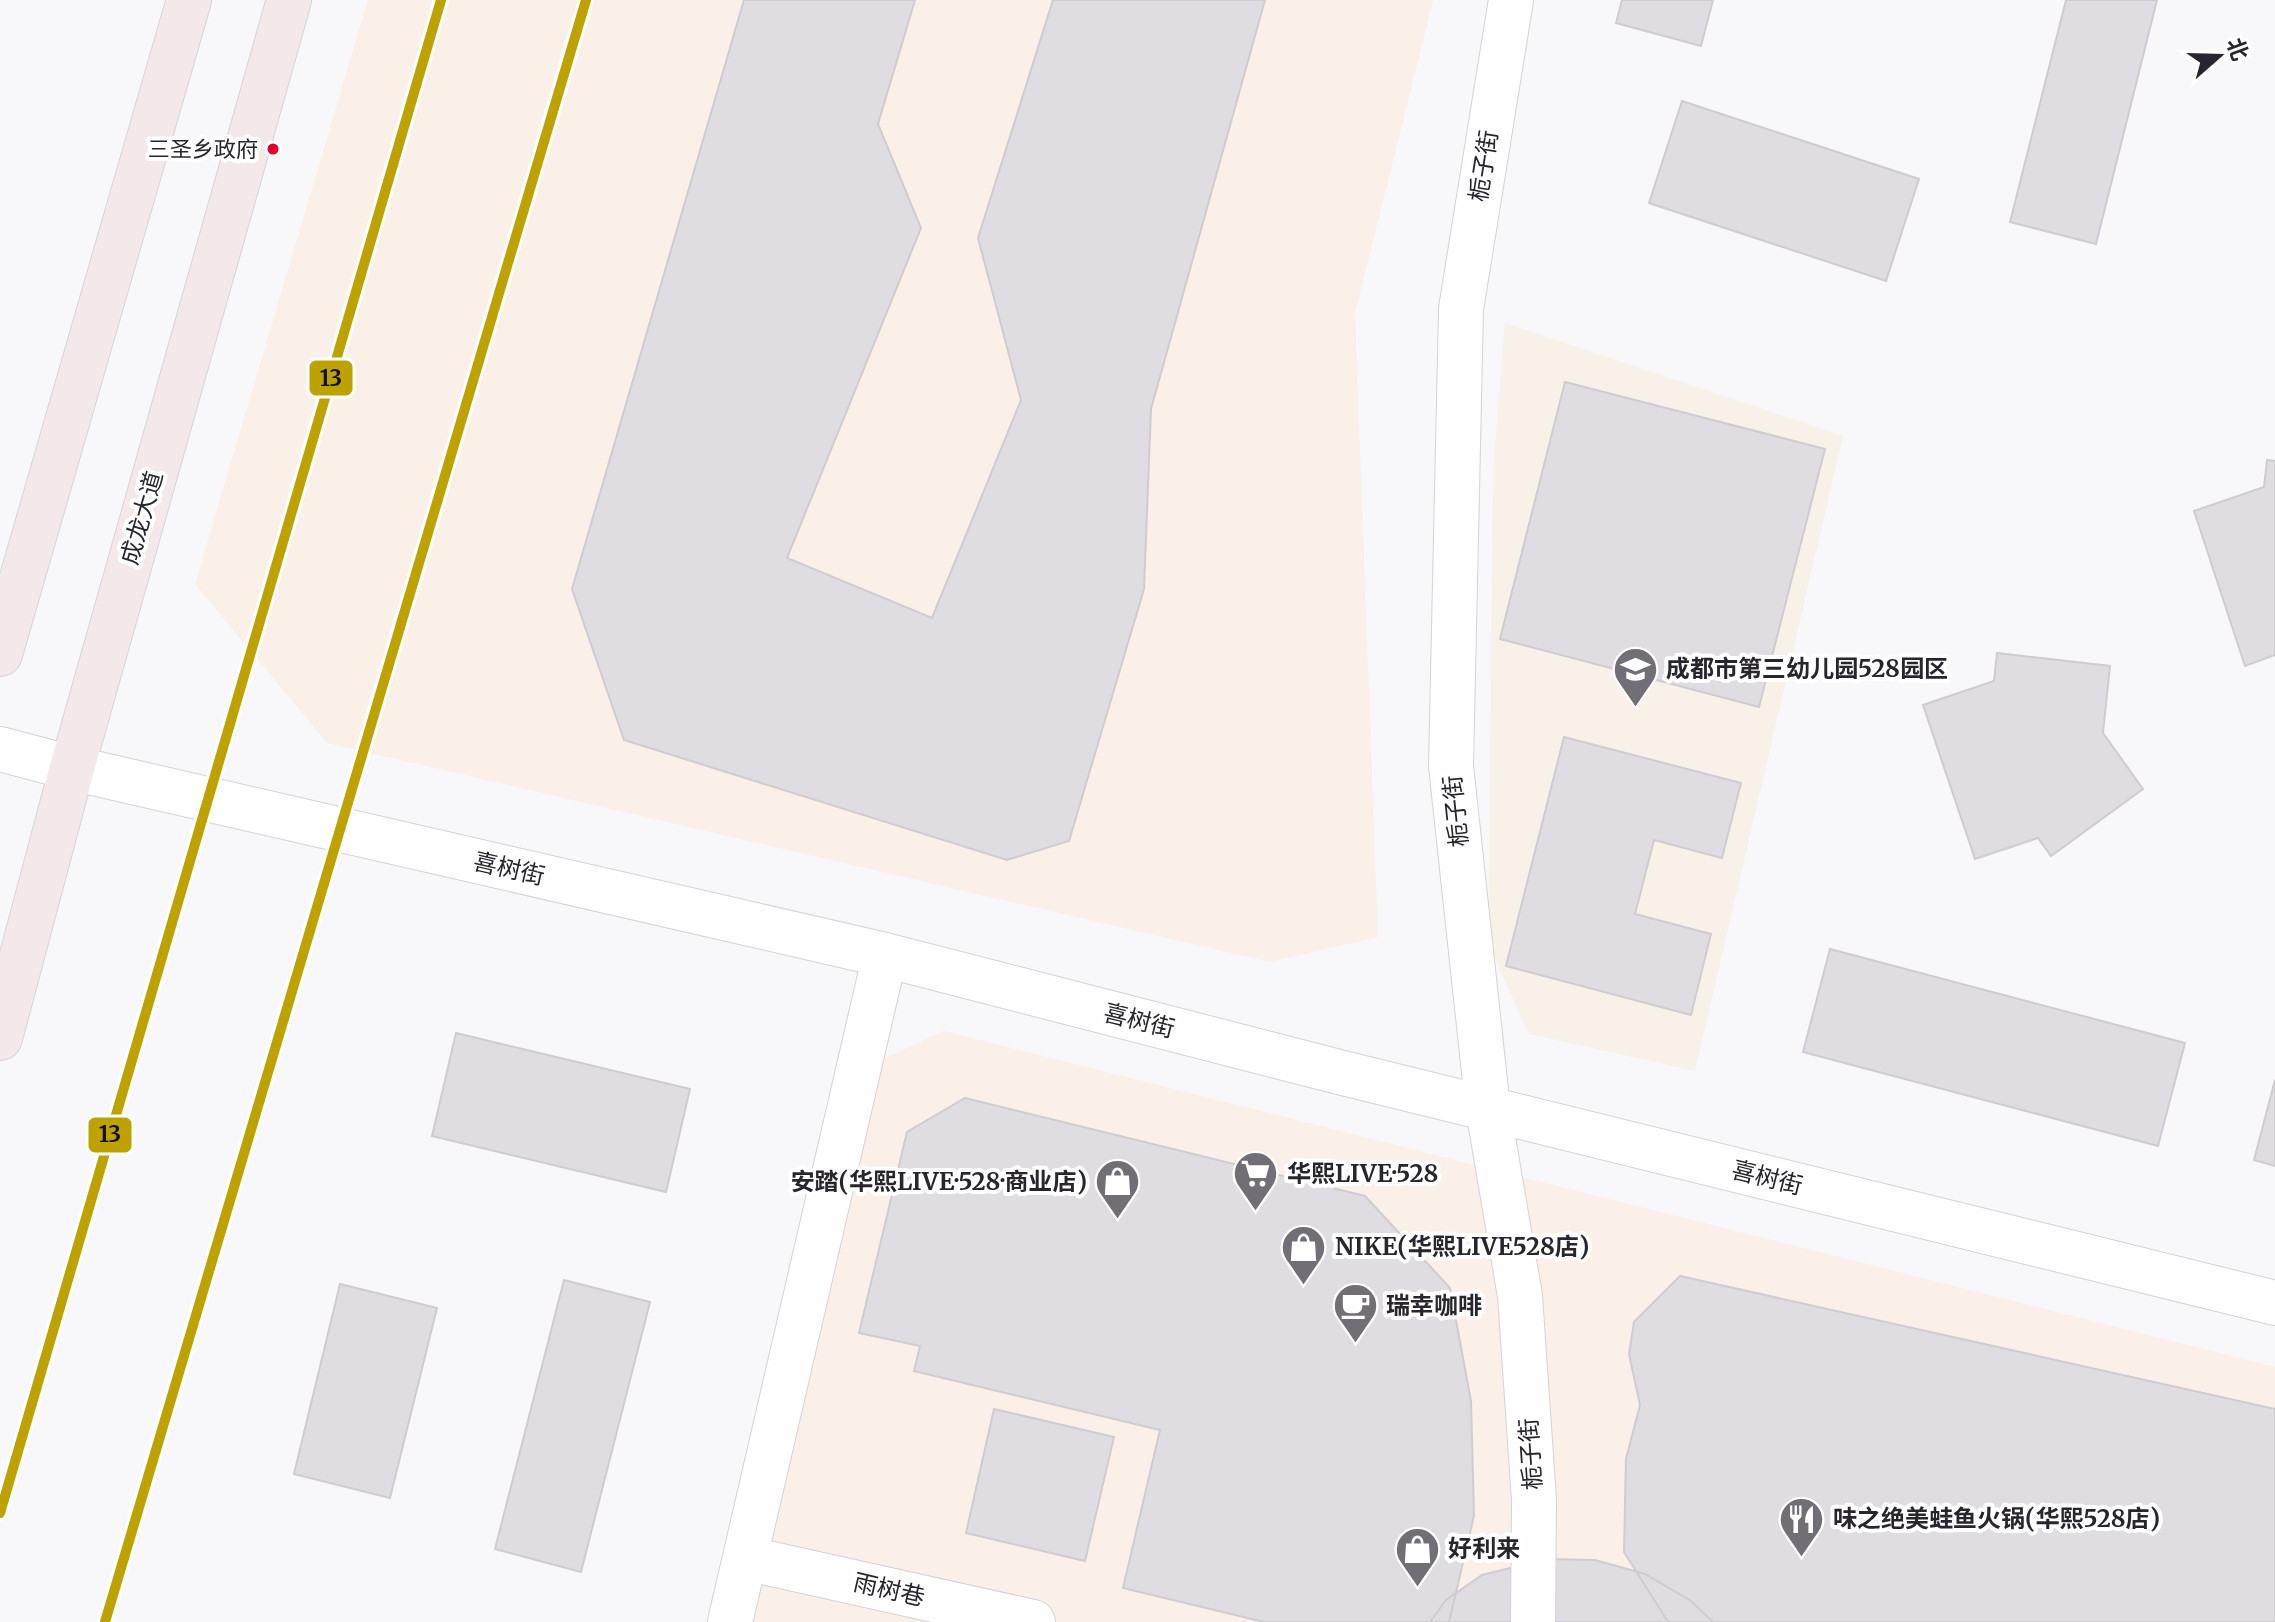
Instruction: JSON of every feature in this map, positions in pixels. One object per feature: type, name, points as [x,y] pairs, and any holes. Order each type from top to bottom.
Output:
[{"type":"highway","points":[[0,654],[189,0]]},
{"type":"highway","name":"成龙大道","points":[[0,1038],[72,768],[289,0]]},
{"type":"street","name":"栀子街","points":[[1511,0],[1461,309],[1451,766],[1488,1109],[1520,1296],[1534,1500],[1533,1622]]},
{"type":"street","name":"喜树街","points":[[0,749],[885,955],[1488,1109],[2275,1303]]},
{"type":"street","points":[[730,1622],[885,955]]},
{"type":"street","name":"雨树巷","points":[[745,1558],[1033,1622]]},
{"type":"shaded area","points":[[368,0],[1433,0],[1355,313],[1378,937],[1270,962],[327,743],[195,584]]},
{"type":"shaded area","name":"成都市第三幼儿园528园区","points":[[1505,323],[1843,436],[1695,1071],[1529,1034],[1488,944],[1493,472]]},
{"type":"shaded area","name":"华熙LIVE·528","points":[[944,1031],[2275,1367],[2275,1622],[752,1622],[883,1059]]},
{"type":"building","points":[[744,0],[915,0],[878,124],[921,228],[787,558],[932,618],[1021,400],[978,238],[1053,0],[1265,0],[1151,409],[1144,589],[1069,841],[1007,860],[624,740],[572,589]]},
{"type":"building","points":[[1622,0],[1713,0],[1701,46],[1616,23]]},
{"type":"building","points":[[2066,0],[2157,0],[2096,244],[2010,222]]},
{"type":"building","points":[[1682,101],[1919,179],[1886,281],[1649,203]]},
{"type":"building","points":[[1565,382],[1825,449],[1759,707],[1500,639]]},
{"type":"building","points":[[2267,460],[2275,461],[2275,655],[2245,666],[2194,511],[2264,487]]},
{"type":"building","points":[[1997,653],[2110,666],[2103,733],[2143,789],[2051,856],[2038,838],[1975,859],[1923,705],[1994,681]]},
{"type":"building","points":[[1564,737],[1741,783],[1722,858],[1654,840],[1635,914],[1711,934],[1691,1015],[1506,966]]},
{"type":"building","points":[[1830,949],[2185,1043],[2158,1146],[1803,1052]]},
{"type":"building","points":[[456,1033],[690,1089],[666,1192],[432,1136]]},
{"type":"building","points":[[2275,1080],[2275,1166],[2254,1160]]},
{"type":"building","points":[[965,1098],[1365,1196],[1450,1288],[1471,1401],[1474,1516],[1449,1622],[1264,1622],[1123,1588],[1160,1430],[914,1371],[920,1346],[859,1333],[907,1132]]},
{"type":"building","points":[[1680,1276],[2275,1409],[2275,1622],[1668,1622],[1624,1552],[1626,1459],[1640,1405],[1629,1354],[1634,1322]]},
{"type":"building","points":[[564,1280],[650,1302],[581,1572],[495,1549]]},
{"type":"building","points":[[340,1284],[437,1308],[390,1498],[294,1474]]},
{"type":"building","points":[[994,1409],[1114,1437],[1085,1561],[966,1533]]},
{"type":"building","points":[[1546,1559],[1595,1560],[1645,1574],[1691,1601],[1713,1622],[1430,1622],[1446,1600],[1482,1575]]},
{"type":"transit line","name":"13","points":[[0,1513],[441,0]]},
{"type":"transit line","name":"13","points":[[105,1622],[586,0]]},
{"type":"place","name":"三圣乡政府","points":[[273,149]]},
{"type":"place","name":"成都市第三幼儿园528园区","points":[[1635,708]]},
{"type":"place","name":"华熙LIVE·528","points":[[1256,1213]]},
{"type":"place","name":"安踏(华熙LIVE·528·商业店)","points":[[1118,1221]]},
{"type":"place","name":"NIKE(华熙LIVE528店)","points":[[1304,1286]]},
{"type":"place","name":"瑞幸咖啡","points":[[1355,1345]]},
{"type":"place","name":"味之绝美蛙鱼火锅(华熙528店)","points":[[1802,1558]]},
{"type":"place","name":"好利来","points":[[1417,1588]]}]
